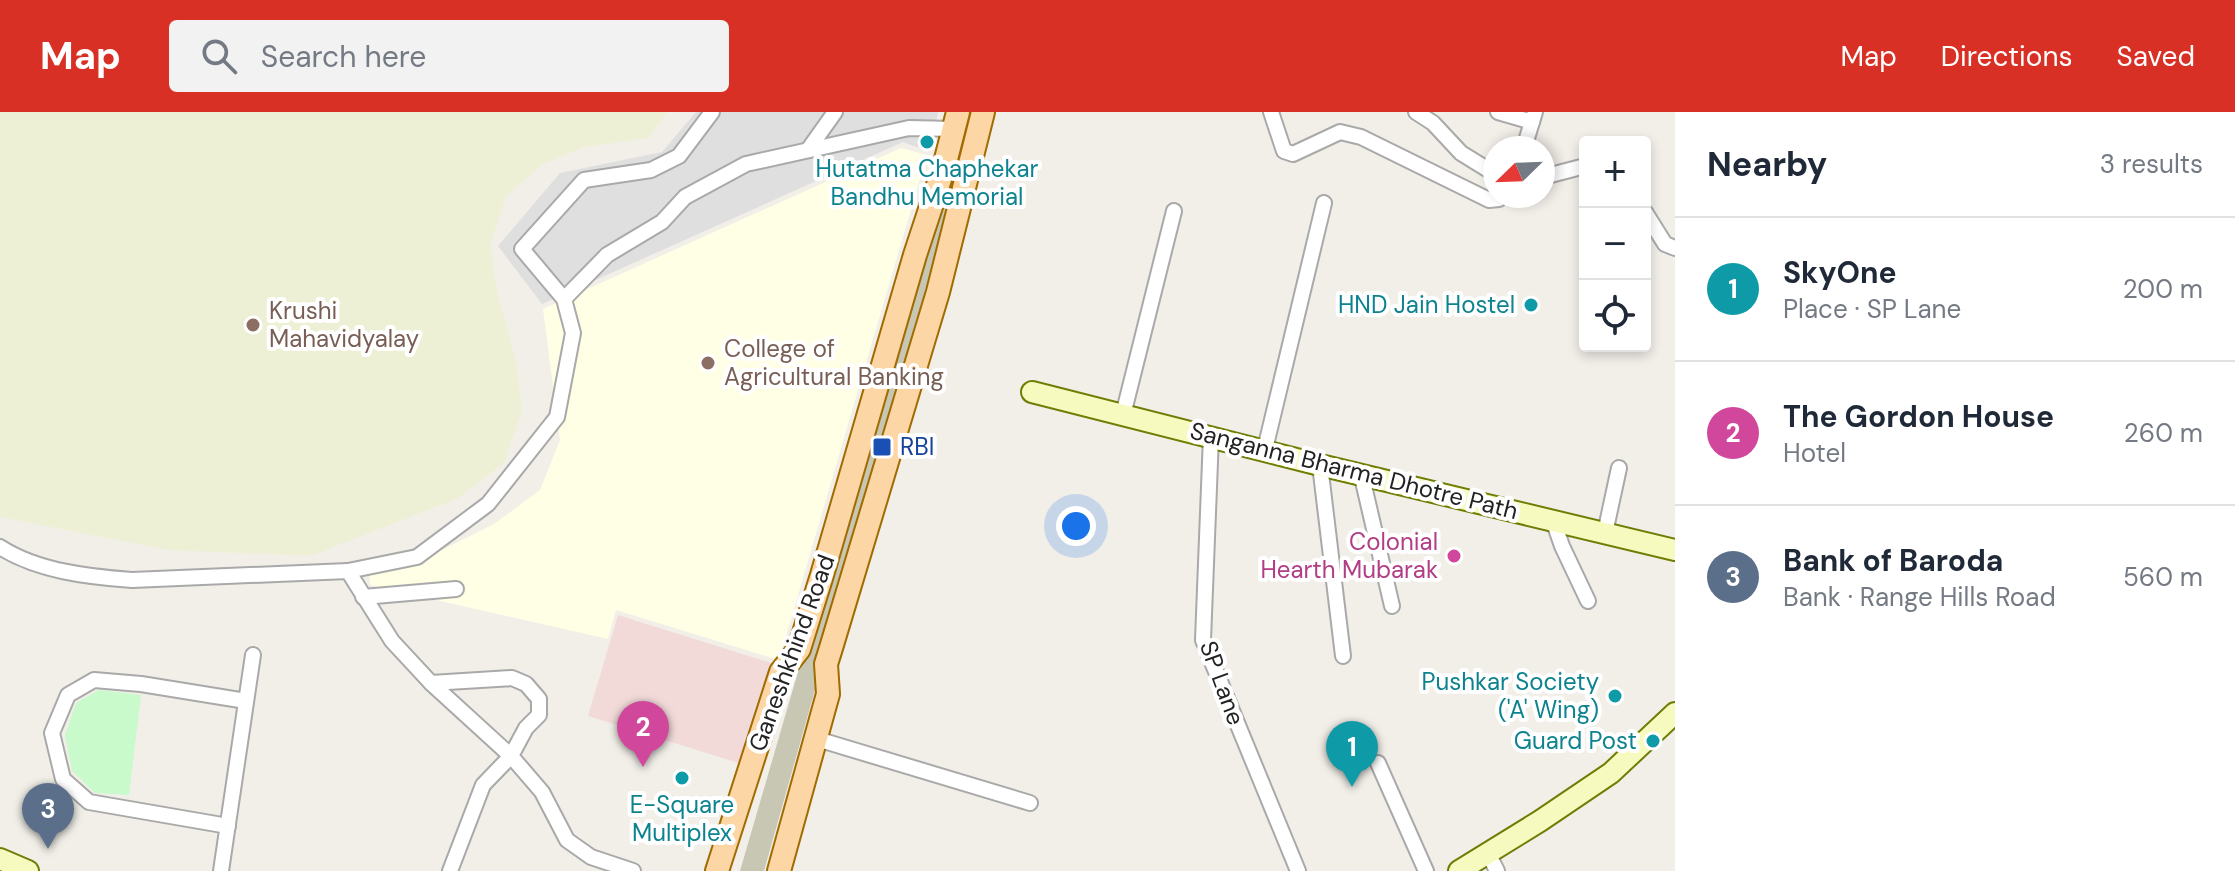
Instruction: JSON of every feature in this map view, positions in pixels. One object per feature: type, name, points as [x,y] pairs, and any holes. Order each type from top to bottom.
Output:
[{"type":"main road","name":"Ganeshkhind Road","points":[[779,871],[828,694],[826,664],[918,364],[983,112]]},
{"type":"main road","name":"Ganeshkhind Road","points":[[717,871],[781,672],[799,649],[954,130]]},
{"type":"main road","points":[[954,130],[974,154]]},
{"type":"main road","points":[[732,871],[799,649]]},
{"type":"main road","points":[[766,871],[826,664]]},
{"type":"street","points":[[0,547],[54,568],[98,578],[132,580],[348,571],[417,557],[488,504],[557,417],[573,333],[564,299],[522,249],[584,180],[651,170],[679,156],[712,112]]},
{"type":"street","points":[[808,150],[835,112]]},
{"type":"street","points":[[1271,112],[1284,151],[1293,154],[1340,132],[1361,137],[1483,197]]},
{"type":"street","points":[[1416,112],[1433,123],[1461,153],[1483,167]]},
{"type":"street","points":[[1498,112],[1534,117]]},
{"type":"street","points":[[564,299],[607,255],[662,222],[685,197],[746,164],[909,128],[954,130]]},
{"type":"street","points":[[1555,174],[1579,168]]},
{"type":"street","points":[[1265,449],[1324,203]]},
{"type":"street","points":[[1123,415],[1174,211]]},
{"type":"street","points":[[1651,222],[1665,244],[1675,248]]},
{"type":"street","name":"Sanganna Bharma Dhotre Path","points":[[1032,392],[1675,550]]},
{"type":"street","name":"SP Lane","points":[[1211,436],[1203,640],[1298,871]]},
{"type":"street","points":[[1320,465],[1343,656]]},
{"type":"street","points":[[1605,533],[1619,468]]},
{"type":"street","points":[[1361,473],[1392,606]]},
{"type":"street","points":[[1553,520],[1588,601]]},
{"type":"street","points":[[348,571],[392,641],[431,683],[511,756],[542,792],[567,840],[591,857],[633,871]]},
{"type":"street","points":[[363,597],[456,589]]},
{"type":"street","points":[[221,871],[253,655]]},
{"type":"street","points":[[431,683],[512,678],[526,684],[539,699],[539,715],[526,728],[511,756],[483,785],[450,871]]},
{"type":"street","points":[[228,826],[89,802],[63,779],[52,733],[68,695],[94,680],[141,684],[246,701]]},
{"type":"street","points":[[1459,871],[1492,862],[1611,773],[1675,713]]},
{"type":"street","points":[[817,739],[1030,803]]},
{"type":"street","points":[[1378,763],[1426,871]]},
{"type":"street","points":[[0,859],[28,871]]},
{"type":"shaded area","name":"Krushi Mahavidyalay","points":[[0,112],[667,112],[649,138],[584,147],[543,164],[506,196],[491,242],[496,288],[516,361],[522,411],[504,463],[458,498],[311,556],[168,550],[0,517]]},
{"type":"shaded area","points":[[696,112],[938,112],[930,152],[903,142],[542,304],[498,246],[560,173],[662,152]]},
{"type":"shaded area","points":[[961,112],[977,112],[929,312],[824,658],[764,871],[740,871]]},
{"type":"shaded area","name":"College of Agricultural Banking","points":[[901,148],[927,155],[779,660],[616,610],[608,639],[370,585],[369,570],[446,548],[494,524],[540,490],[560,440],[543,309]]},
{"type":"shaded area","points":[[618,615],[778,665],[748,766],[588,716]]},
{"type":"green space","points":[[99,690],[141,695],[129,795],[95,793],[72,771],[65,735],[76,703]]},
{"type":"place","name":"Hutatma Chaphekar Bandhu Memorial","points":[[927,142]]},
{"type":"place","name":"HND Jain Hostel","points":[[1531,305]]},
{"type":"place","name":"Krushi Mahavidyalay","points":[[253,325]]},
{"type":"place","name":"College of Agricultural Banking","points":[[708,363]]},
{"type":"place","name":"RBI","points":[[882,447]]},
{"type":"place","name":"Colonial Hearth Mubarak","points":[[1454,556]]},
{"type":"place","name":"Pushkar Society ('A' Wing)","points":[[1615,696]]},
{"type":"place","name":"Guard Post","points":[[1653,741]]},
{"type":"place","name":"The Gordon House","points":[[643,767]]},
{"type":"place","name":"E-Square Multiplex","points":[[682,778]]},
{"type":"place","name":"SkyOne","points":[[1352,787]]},
{"type":"place","name":"Bank of Baroda","points":[[48,849]]}]
